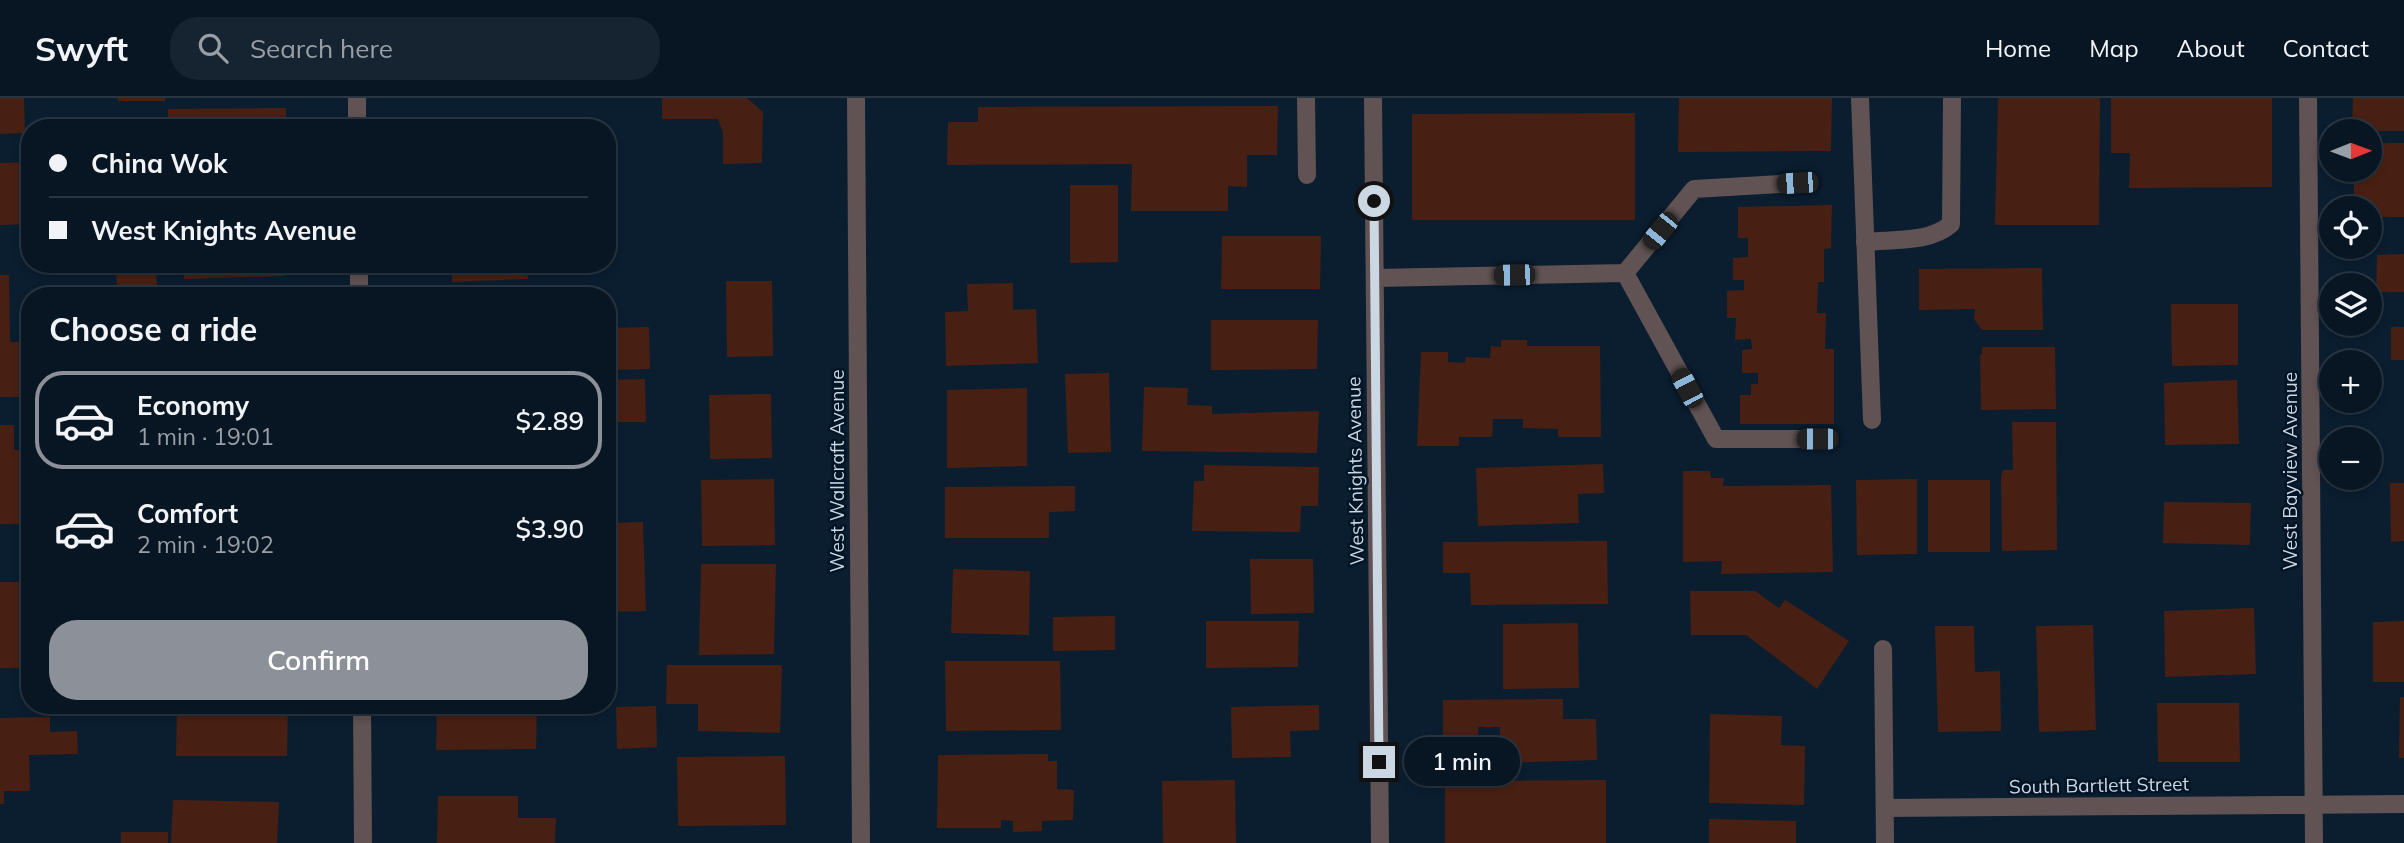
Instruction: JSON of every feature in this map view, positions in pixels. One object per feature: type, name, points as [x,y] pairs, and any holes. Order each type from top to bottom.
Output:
[{"type":"street","points":[[357,98],[358,119]]},
{"type":"street","name":"West Wallcraft Avenue","points":[[856,98],[861,843]]},
{"type":"street","points":[[1306,98],[1307,175]]},
{"type":"street","name":"West Knights Avenue","points":[[1373,98],[1380,843]]},
{"type":"street","points":[[1860,98],[1872,420]]},
{"type":"street","points":[[1865,242],[1928,237],[1944,231],[1951,223],[1952,98]]},
{"type":"street","name":"West Bayview Avenue","points":[[2308,98],[2314,843]]},
{"type":"street","points":[[1375,278],[1625,273],[1694,189],[1797,183]]},
{"type":"street","points":[[1625,273],[1716,439],[1817,439]]},
{"type":"street","points":[[1883,649],[1885,843]]},
{"type":"street","points":[[362,714],[363,843]]},
{"type":"street","name":"South Bartlett Street","points":[[1885,808],[2404,803]]},
{"type":"building","points":[[0,98],[24,98],[25,119],[21,119],[21,133],[0,134]]},
{"type":"building","points":[[118,98],[165,98],[165,101],[118,101]]},
{"type":"building","points":[[662,98],[747,98],[763,112],[762,163],[723,164],[723,133],[718,119],[662,119]]},
{"type":"building","points":[[1679,98],[1832,98],[1831,151],[1678,152]]},
{"type":"building","points":[[1998,98],[2100,98],[2099,225],[1995,225]]},
{"type":"building","points":[[2111,98],[2272,98],[2272,187],[2129,188],[2130,153],[2111,153]]},
{"type":"building","points":[[2353,98],[2404,98],[2404,131],[2382,131],[2382,119],[2352,119]]},
{"type":"building","points":[[1278,106],[1277,155],[1247,155],[1247,187],[1228,186],[1228,211],[1131,211],[1132,164],[947,165],[948,122],[978,122],[978,107]]},
{"type":"building","points":[[286,108],[286,119],[168,119],[168,109]]},
{"type":"building","points":[[1635,113],[1635,220],[1412,220],[1412,114]]},
{"type":"building","points":[[2382,143],[2404,143],[2404,217],[2382,217],[2382,196],[2354,196],[2354,182],[2382,182]]},
{"type":"building","points":[[21,162],[21,224],[0,225],[0,163]]},
{"type":"building","points":[[1070,185],[1118,185],[1118,262],[1070,263]]},
{"type":"building","points":[[1832,205],[1831,248],[1824,249],[1824,282],[1818,282],[1817,313],[1826,313],[1825,349],[1834,349],[1834,424],[1740,424],[1740,395],[1751,395],[1751,384],[1758,384],[1758,373],[1742,373],[1742,350],[1752,349],[1751,339],[1735,340],[1736,318],[1727,318],[1727,291],[1744,290],[1744,280],[1733,280],[1733,258],[1748,257],[1748,238],[1738,238],[1738,207]]},
{"type":"building","points":[[1222,236],[1321,236],[1320,289],[1221,289]]},
{"type":"building","points":[[2404,254],[2404,292],[2382,292],[2382,273],[2377,273],[2377,259],[2382,259],[2382,255]]},
{"type":"building","points":[[2042,268],[2043,330],[1982,330],[1974,319],[1975,309],[1919,310],[1919,269]]},
{"type":"building","points":[[116,273],[156,273],[157,287],[117,287]]},
{"type":"building","points":[[184,273],[285,273],[285,276],[184,279]]},
{"type":"building","points":[[452,273],[528,273],[528,279],[452,282]]},
{"type":"building","points":[[0,275],[9,275],[10,342],[20,342],[21,397],[0,397]]},
{"type":"building","points":[[726,281],[772,281],[773,356],[727,357]]},
{"type":"building","points":[[1013,283],[1013,310],[1036,309],[1038,363],[946,366],[945,312],[968,311],[967,284]]},
{"type":"building","points":[[2171,304],[2238,304],[2238,365],[2172,366]]},
{"type":"building","points":[[1211,320],[1318,320],[1317,369],[1211,370]]},
{"type":"building","points":[[649,327],[650,369],[616,370],[616,328]]},
{"type":"building","points":[[2391,327],[2404,327],[2404,360],[2391,360]]},
{"type":"building","points":[[1501,340],[1527,340],[1527,346],[1600,346],[1601,437],[1558,437],[1558,429],[1523,428],[1523,419],[1493,419],[1492,437],[1459,437],[1459,446],[1417,446],[1421,352],[1448,352],[1448,362],[1465,363],[1466,357],[1490,358],[1491,346],[1501,347]]},
{"type":"building","points":[[1982,347],[2055,347],[2056,409],[1981,410]]},
{"type":"building","points":[[1109,373],[1111,452],[1068,453],[1065,374]]},
{"type":"building","points":[[645,379],[646,422],[616,422],[616,380]]},
{"type":"building","points":[[2237,380],[2239,444],[2165,445],[2164,383]]},
{"type":"building","points":[[1144,387],[1188,388],[1187,405],[1212,406],[1212,414],[1319,411],[1317,453],[1142,451]]},
{"type":"building","points":[[1027,388],[1027,466],[947,468],[947,390]]},
{"type":"building","points":[[771,394],[772,458],[710,459],[709,395]]},
{"type":"building","points":[[2012,422],[2056,422],[2057,550],[2002,551],[2001,478],[2003,470],[2013,470]]},
{"type":"building","points":[[0,425],[14,425],[14,450],[21,450],[21,524],[0,524]]},
{"type":"building","points":[[1603,464],[1604,493],[1578,494],[1579,523],[1478,526],[1476,468]]},
{"type":"building","points":[[1204,465],[1319,467],[1318,506],[1301,506],[1300,532],[1192,531],[1194,481],[1204,481]]},
{"type":"building","points":[[1683,471],[1710,471],[1711,478],[1724,478],[1723,486],[1831,485],[1833,572],[1721,574],[1722,561],[1683,562]]},
{"type":"building","points":[[774,479],[775,545],[702,546],[701,480]]},
{"type":"building","points":[[1917,479],[1917,554],[1857,555],[1856,480]]},
{"type":"building","points":[[1928,480],[1990,480],[1990,552],[1928,552]]},
{"type":"building","points":[[2390,483],[2404,483],[2404,541],[2391,542]]},
{"type":"building","points":[[1075,486],[1075,511],[1049,512],[1049,538],[945,538],[945,487]]},
{"type":"building","points":[[2164,502],[2251,503],[2250,545],[2163,543]]},
{"type":"building","points":[[643,522],[646,611],[616,612],[616,523]]},
{"type":"building","points":[[1607,541],[1608,604],[1471,605],[1470,573],[1443,573],[1443,542]]},
{"type":"building","points":[[1250,559],[1313,559],[1314,613],[1251,614]]},
{"type":"building","points":[[701,564],[776,564],[774,654],[699,655]]},
{"type":"building","points":[[953,569],[1030,571],[1029,635],[951,633]]},
{"type":"building","points":[[0,582],[21,582],[21,668],[0,668]]},
{"type":"building","points":[[1690,591],[1755,591],[1779,608],[1785,600],[1849,641],[1817,689],[1746,635],[1691,635]]},
{"type":"building","points":[[2254,608],[2256,674],[2165,677],[2164,611]]},
{"type":"building","points":[[1115,616],[1115,650],[1053,651],[1053,617]]},
{"type":"building","points":[[1206,621],[1299,621],[1298,667],[1206,668]]},
{"type":"building","points":[[2404,621],[2404,682],[2373,682],[2373,622]]},
{"type":"building","points":[[1578,623],[1579,688],[1503,689],[1503,624]]},
{"type":"building","points":[[2093,625],[2096,730],[2039,732],[2036,626]]},
{"type":"building","points":[[1935,626],[1974,626],[1975,672],[2000,671],[2001,731],[1938,732]]},
{"type":"building","points":[[945,661],[1060,661],[1061,730],[946,731]]},
{"type":"building","points":[[667,665],[782,665],[780,733],[698,731],[698,704],[666,704]]},
{"type":"building","points":[[2400,697],[2404,697],[2404,758],[2399,758]]},
{"type":"building","points":[[1563,699],[1563,719],[1596,719],[1597,760],[1500,763],[1500,727],[1478,727],[1478,736],[1443,737],[1443,700]]},
{"type":"building","points":[[2157,703],[2239,703],[2240,762],[2158,762]]},
{"type":"building","points":[[1319,705],[1319,730],[1290,731],[1291,757],[1232,758],[1231,707]]},
{"type":"building","points":[[656,706],[657,747],[617,749],[616,707]]},
{"type":"building","points":[[177,714],[288,714],[287,756],[176,756]]},
{"type":"building","points":[[437,714],[537,714],[536,749],[436,750]]},
{"type":"building","points":[[1710,714],[1782,716],[1781,745],[1805,746],[1804,805],[1709,803]]},
{"type":"building","points":[[50,717],[50,732],[77,731],[78,754],[29,755],[30,791],[4,791],[4,804],[0,804],[0,718]]},
{"type":"building","points":[[1048,754],[1048,761],[1057,761],[1057,789],[1074,790],[1073,820],[1042,821],[1042,831],[1013,832],[1013,821],[1001,820],[1001,828],[937,828],[938,755]]},
{"type":"building","points":[[785,756],[786,825],[678,826],[677,757]]},
{"type":"building","points":[[1235,780],[1236,843],[1163,843],[1162,781]]},
{"type":"building","points":[[1606,780],[1606,843],[1445,843],[1445,781]]},
{"type":"building","points":[[438,796],[518,796],[518,818],[556,818],[555,843],[437,843]]},
{"type":"building","points":[[173,800],[279,802],[277,843],[171,843]]},
{"type":"building","points":[[1709,819],[1796,821],[1796,843],[1709,843]]},
{"type":"building","points":[[121,832],[168,832],[168,843],[121,843]]},
{"type":"route","points":[[1374,201],[1379,762]]}]
